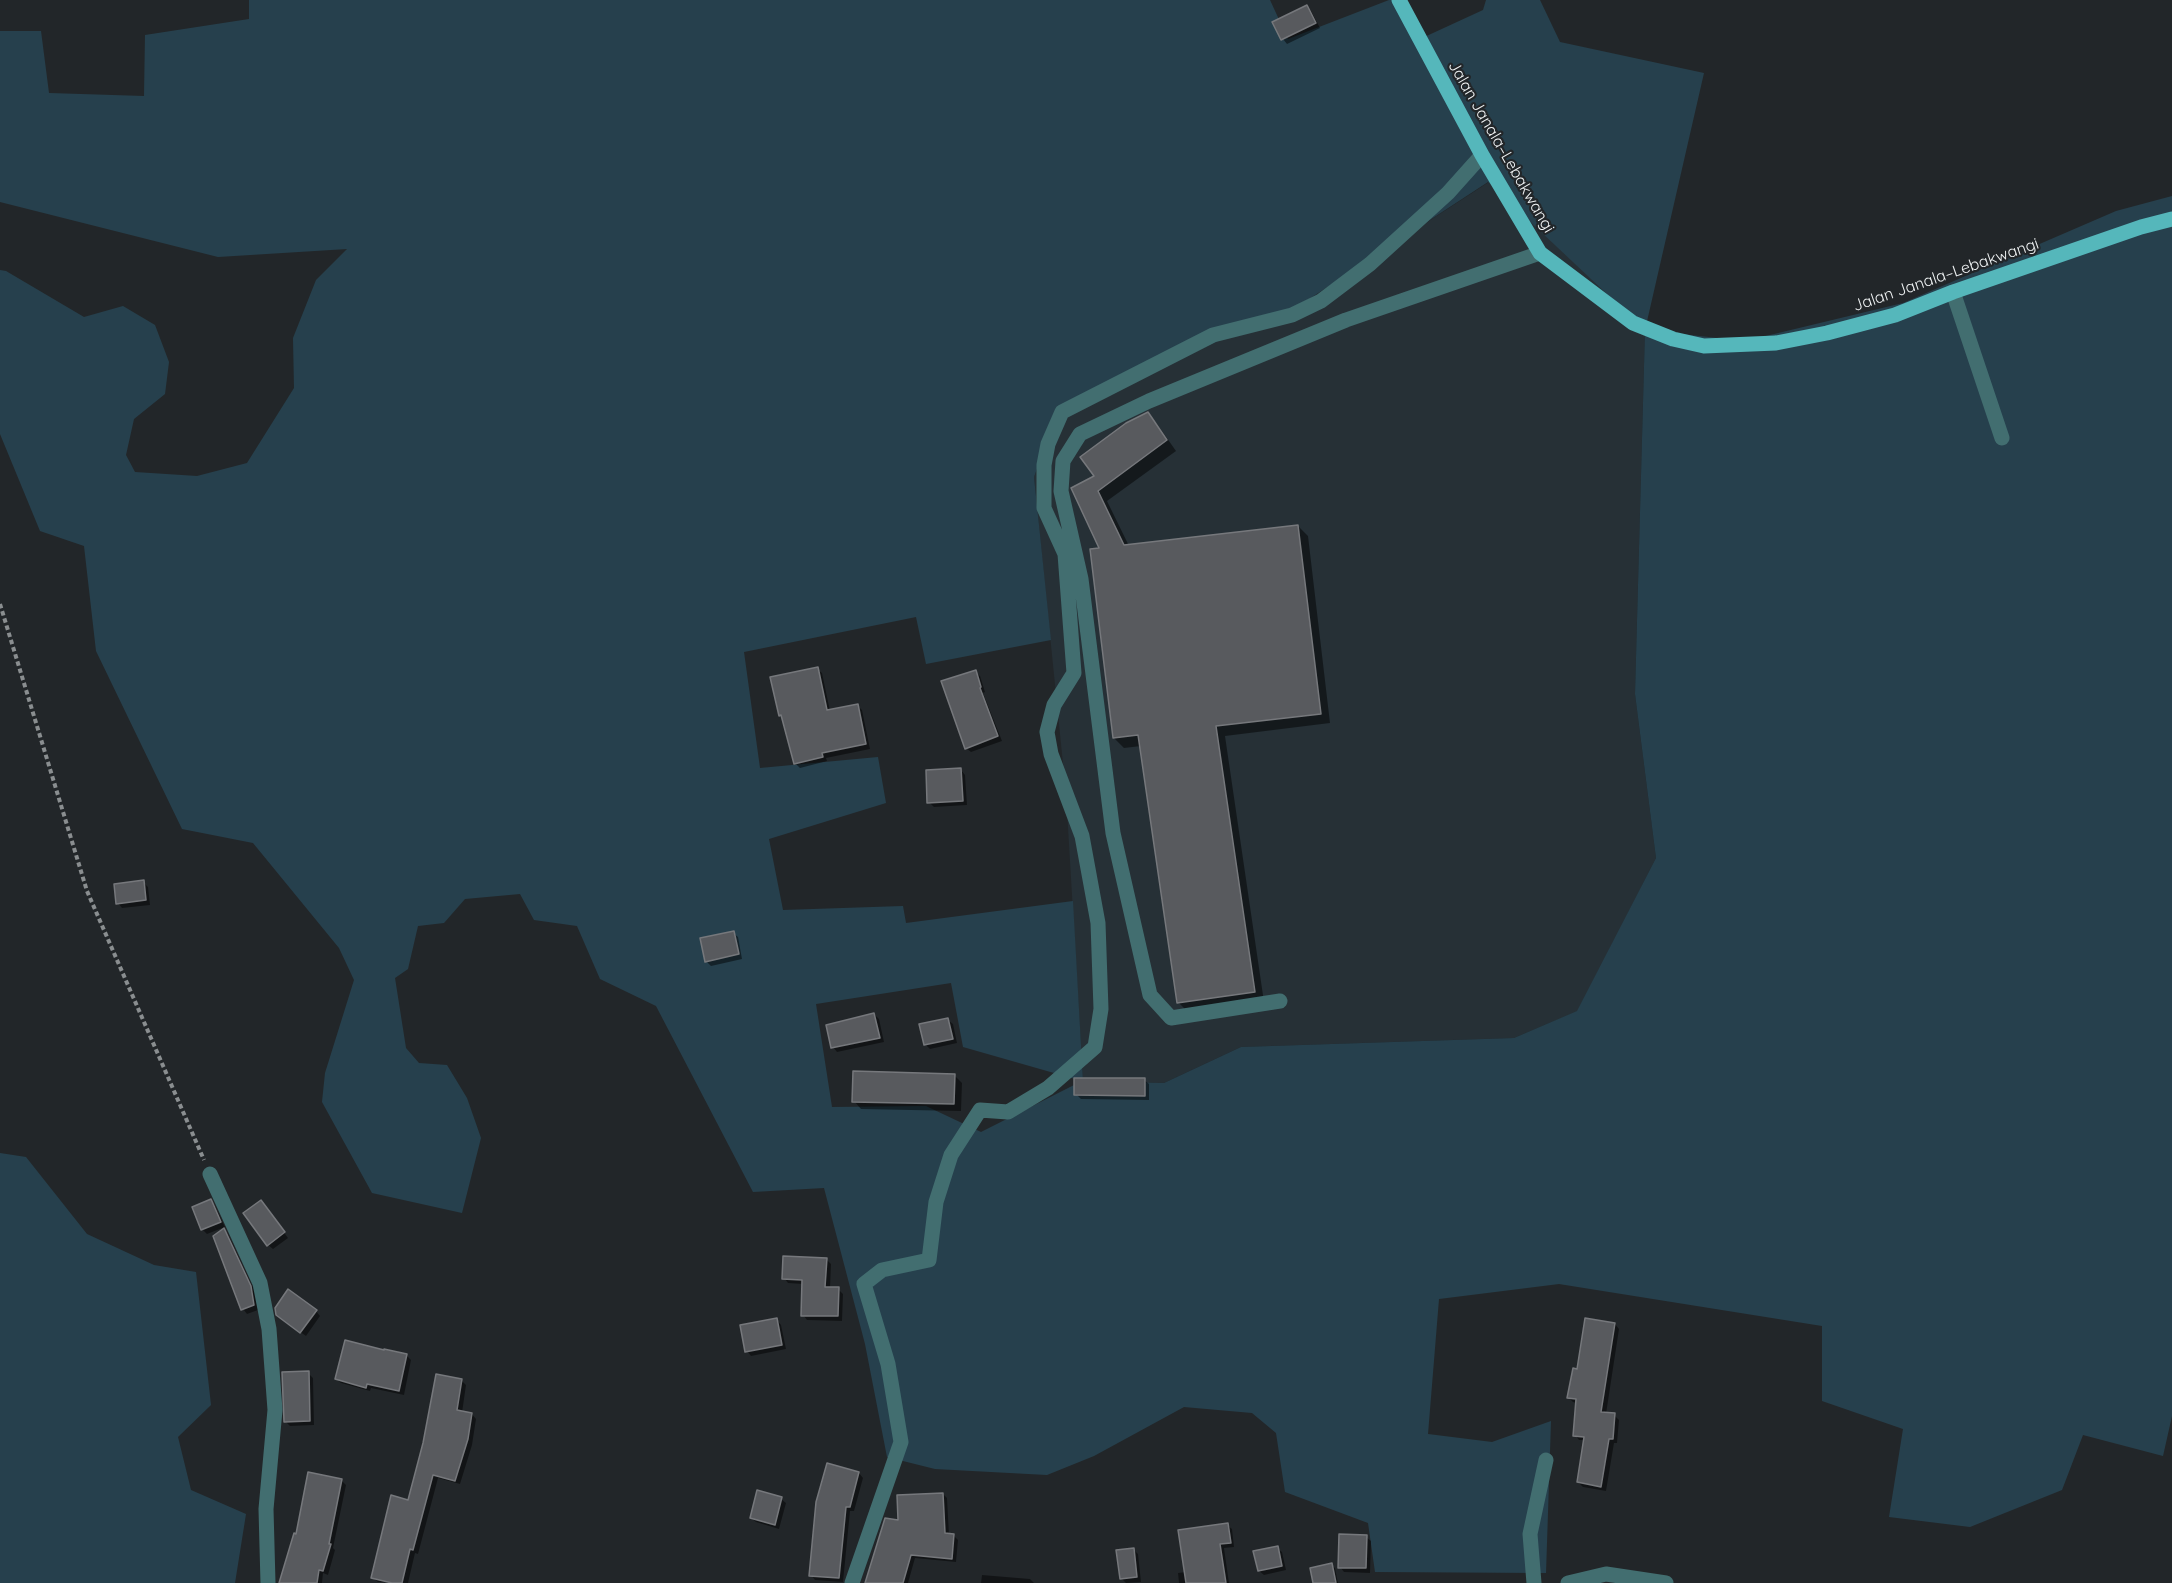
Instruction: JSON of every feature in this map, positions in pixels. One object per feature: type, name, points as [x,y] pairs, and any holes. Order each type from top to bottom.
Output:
[{"type":"main road","name":"Jalan Janala–Lebakwangi","points":[[1399,0],[1482,155],[1540,253],[1633,323],[1673,339],[1704,346],[1776,343],[1827,333],[1895,315],[1953,292],[2141,227],[2172,219]]},
{"type":"street","points":[[852,1583],[901,1442],[888,1364],[864,1284],[882,1270],[929,1260],[936,1202],[951,1155],[980,1110],[1008,1112],[1047,1088],[1095,1047],[1101,1008],[1098,923],[1082,836],[1051,754],[1047,732],[1054,705],[1074,673],[1065,554],[1044,508],[1044,465],[1048,444],[1062,412],[1213,334],[1292,315],[1321,301],[1379,256],[1448,193],[1482,155]]},
{"type":"street","points":[[1280,1001],[1171,1018],[1150,994],[1113,833],[1081,579],[1061,491],[1063,461],[1080,434],[1149,401],[1346,320],[1540,253]]},
{"type":"street","points":[[1953,292],[2002,438]]},
{"type":"street","points":[[210,1174],[260,1283],[269,1329],[275,1410],[266,1509],[268,1583]]},
{"type":"street","points":[[1534,1583],[1530,1534],[1546,1460]]},
{"type":"street","points":[[1569,1583],[1606,1574],[1666,1583]]},
{"type":"path","points":[[0,604],[87,891],[210,1174]]},
{"type":"shaded area","points":[[249,0],[1270,0],[1288,39],[1389,0],[1398,0],[1420,39],[1483,10],[1486,0],[1540,0],[1560,42],[1704,73],[1645,330],[1745,341],[1903,303],[2116,211],[2172,196],[2172,1416],[2163,1456],[2083,1435],[2062,1490],[1970,1527],[1889,1517],[1903,1429],[1822,1401],[1822,1326],[1559,1284],[1439,1299],[1428,1434],[1492,1442],[1551,1421],[1546,1573],[1375,1572],[1368,1523],[1285,1492],[1276,1433],[1252,1413],[1184,1407],[1094,1456],[1047,1475],[935,1469],[887,1457],[865,1344],[824,1188],[753,1192],[656,1006],[600,979],[577,926],[534,920],[520,894],[465,899],[444,923],[418,926],[408,969],[395,978],[406,1048],[419,1063],[447,1065],[467,1098],[481,1138],[462,1213],[372,1193],[322,1102],[325,1073],[354,980],[339,948],[253,843],[182,829],[96,651],[84,546],[40,531],[0,434],[0,270],[6,271],[84,317],[123,306],[155,325],[169,362],[165,394],[134,419],[126,455],[135,472],[197,476],[247,463],[294,388],[293,338],[316,280],[347,249],[218,257],[0,202],[0,31],[41,31],[49,93],[144,96],[145,35],[249,19]],"holes":[[[1488,182],[1645,330],[1635,694],[1656,858],[1577,1011],[1514,1038],[1241,1047],[1164,1083],[1083,1081],[1073,901],[906,923],[903,906],[783,910],[769,839],[886,803],[878,757],[760,768],[744,652],[916,617],[926,664],[1051,640],[1034,477],[1052,428],[1093,398],[1306,301]],[[951,983],[963,1047],[1082,1081],[981,1132],[926,1106],[832,1107],[816,1004]]]},
{"type":"shaded area","points":[[1489,182],[1645,330],[1635,694],[1656,858],[1578,1011],[1514,1038],[1241,1047],[1164,1083],[1083,1081],[1066,793],[1034,477],[1052,428],[1093,398],[1306,301]]},
{"type":"shaded area","points":[[0,1153],[26,1157],[87,1234],[154,1265],[196,1272],[211,1405],[178,1437],[191,1490],[246,1514],[235,1583],[0,1583]]},
{"type":"building","points":[[1307,5],[1316,23],[1281,40],[1272,22]]},
{"type":"building","points":[[1148,412],[1167,440],[1098,491],[1124,545],[1298,525],[1321,714],[1216,726],[1255,992],[1177,1003],[1138,735],[1113,738],[1090,549],[1099,548],[1071,488],[1094,476],[1080,457],[1126,423]]},
{"type":"building","points":[[818,667],[827,710],[858,704],[866,744],[822,753],[823,757],[794,764],[770,677]]},
{"type":"building","points":[[976,670],[980,688],[998,736],[965,749],[941,681]]},
{"type":"building","points":[[961,768],[963,801],[927,803],[926,770]]},
{"type":"building","points":[[144,880],[146,900],[116,904],[114,884]]},
{"type":"building","points":[[734,931],[739,954],[705,962],[700,938]]},
{"type":"building","points":[[874,1013],[880,1038],[831,1048],[826,1025]]},
{"type":"building","points":[[948,1018],[953,1039],[924,1045],[919,1024]]},
{"type":"building","points":[[853,1071],[955,1074],[954,1104],[852,1102]]},
{"type":"building","points":[[1074,1078],[1145,1078],[1145,1096],[1074,1095]]},
{"type":"building","points":[[211,1199],[221,1222],[201,1230],[192,1207]]},
{"type":"building","points":[[261,1200],[285,1232],[267,1246],[243,1213]]},
{"type":"building","points":[[224,1228],[251,1286],[254,1305],[241,1310],[213,1236]]},
{"type":"building","points":[[783,1256],[827,1258],[825,1287],[839,1287],[838,1316],[801,1316],[802,1280],[782,1279]]},
{"type":"building","points":[[288,1289],[317,1310],[300,1333],[276,1315],[275,1308]]},
{"type":"building","points":[[777,1318],[782,1345],[745,1352],[740,1325]]},
{"type":"building","points":[[1585,1318],[1615,1323],[1601,1412],[1615,1413],[1613,1439],[1609,1439],[1601,1487],[1577,1482],[1584,1437],[1573,1436],[1576,1399],[1567,1398],[1573,1368],[1577,1369]]},
{"type":"building","points":[[345,1340],[407,1354],[399,1391],[367,1384],[366,1388],[335,1379]]},
{"type":"building","points":[[309,1371],[310,1421],[284,1422],[282,1372]]},
{"type":"building","points":[[436,1374],[462,1379],[457,1410],[472,1413],[468,1439],[455,1481],[433,1475],[402,1583],[371,1578],[391,1495],[408,1500],[423,1443]]},
{"type":"building","points":[[827,1463],[859,1472],[850,1507],[846,1507],[839,1578],[809,1576],[816,1502]]},
{"type":"building","points":[[308,1472],[342,1479],[329,1544],[331,1544],[323,1571],[319,1570],[317,1583],[279,1583],[294,1533],[296,1534]]},
{"type":"building","points":[[757,1490],[782,1497],[775,1525],[750,1518]]},
{"type":"building","points":[[943,1493],[945,1533],[954,1534],[952,1559],[911,1555],[903,1583],[865,1583],[885,1518],[898,1520],[897,1495]]},
{"type":"building","points":[[1228,1523],[1231,1543],[1220,1544],[1226,1583],[1186,1583],[1178,1530]]},
{"type":"building","points":[[1339,1534],[1367,1535],[1366,1568],[1338,1568]]},
{"type":"building","points":[[1278,1546],[1282,1566],[1258,1571],[1253,1551]]},
{"type":"building","points":[[1134,1548],[1137,1577],[1120,1579],[1116,1550]]},
{"type":"building","points":[[1332,1563],[1336,1583],[1313,1583],[1310,1568]]}]
